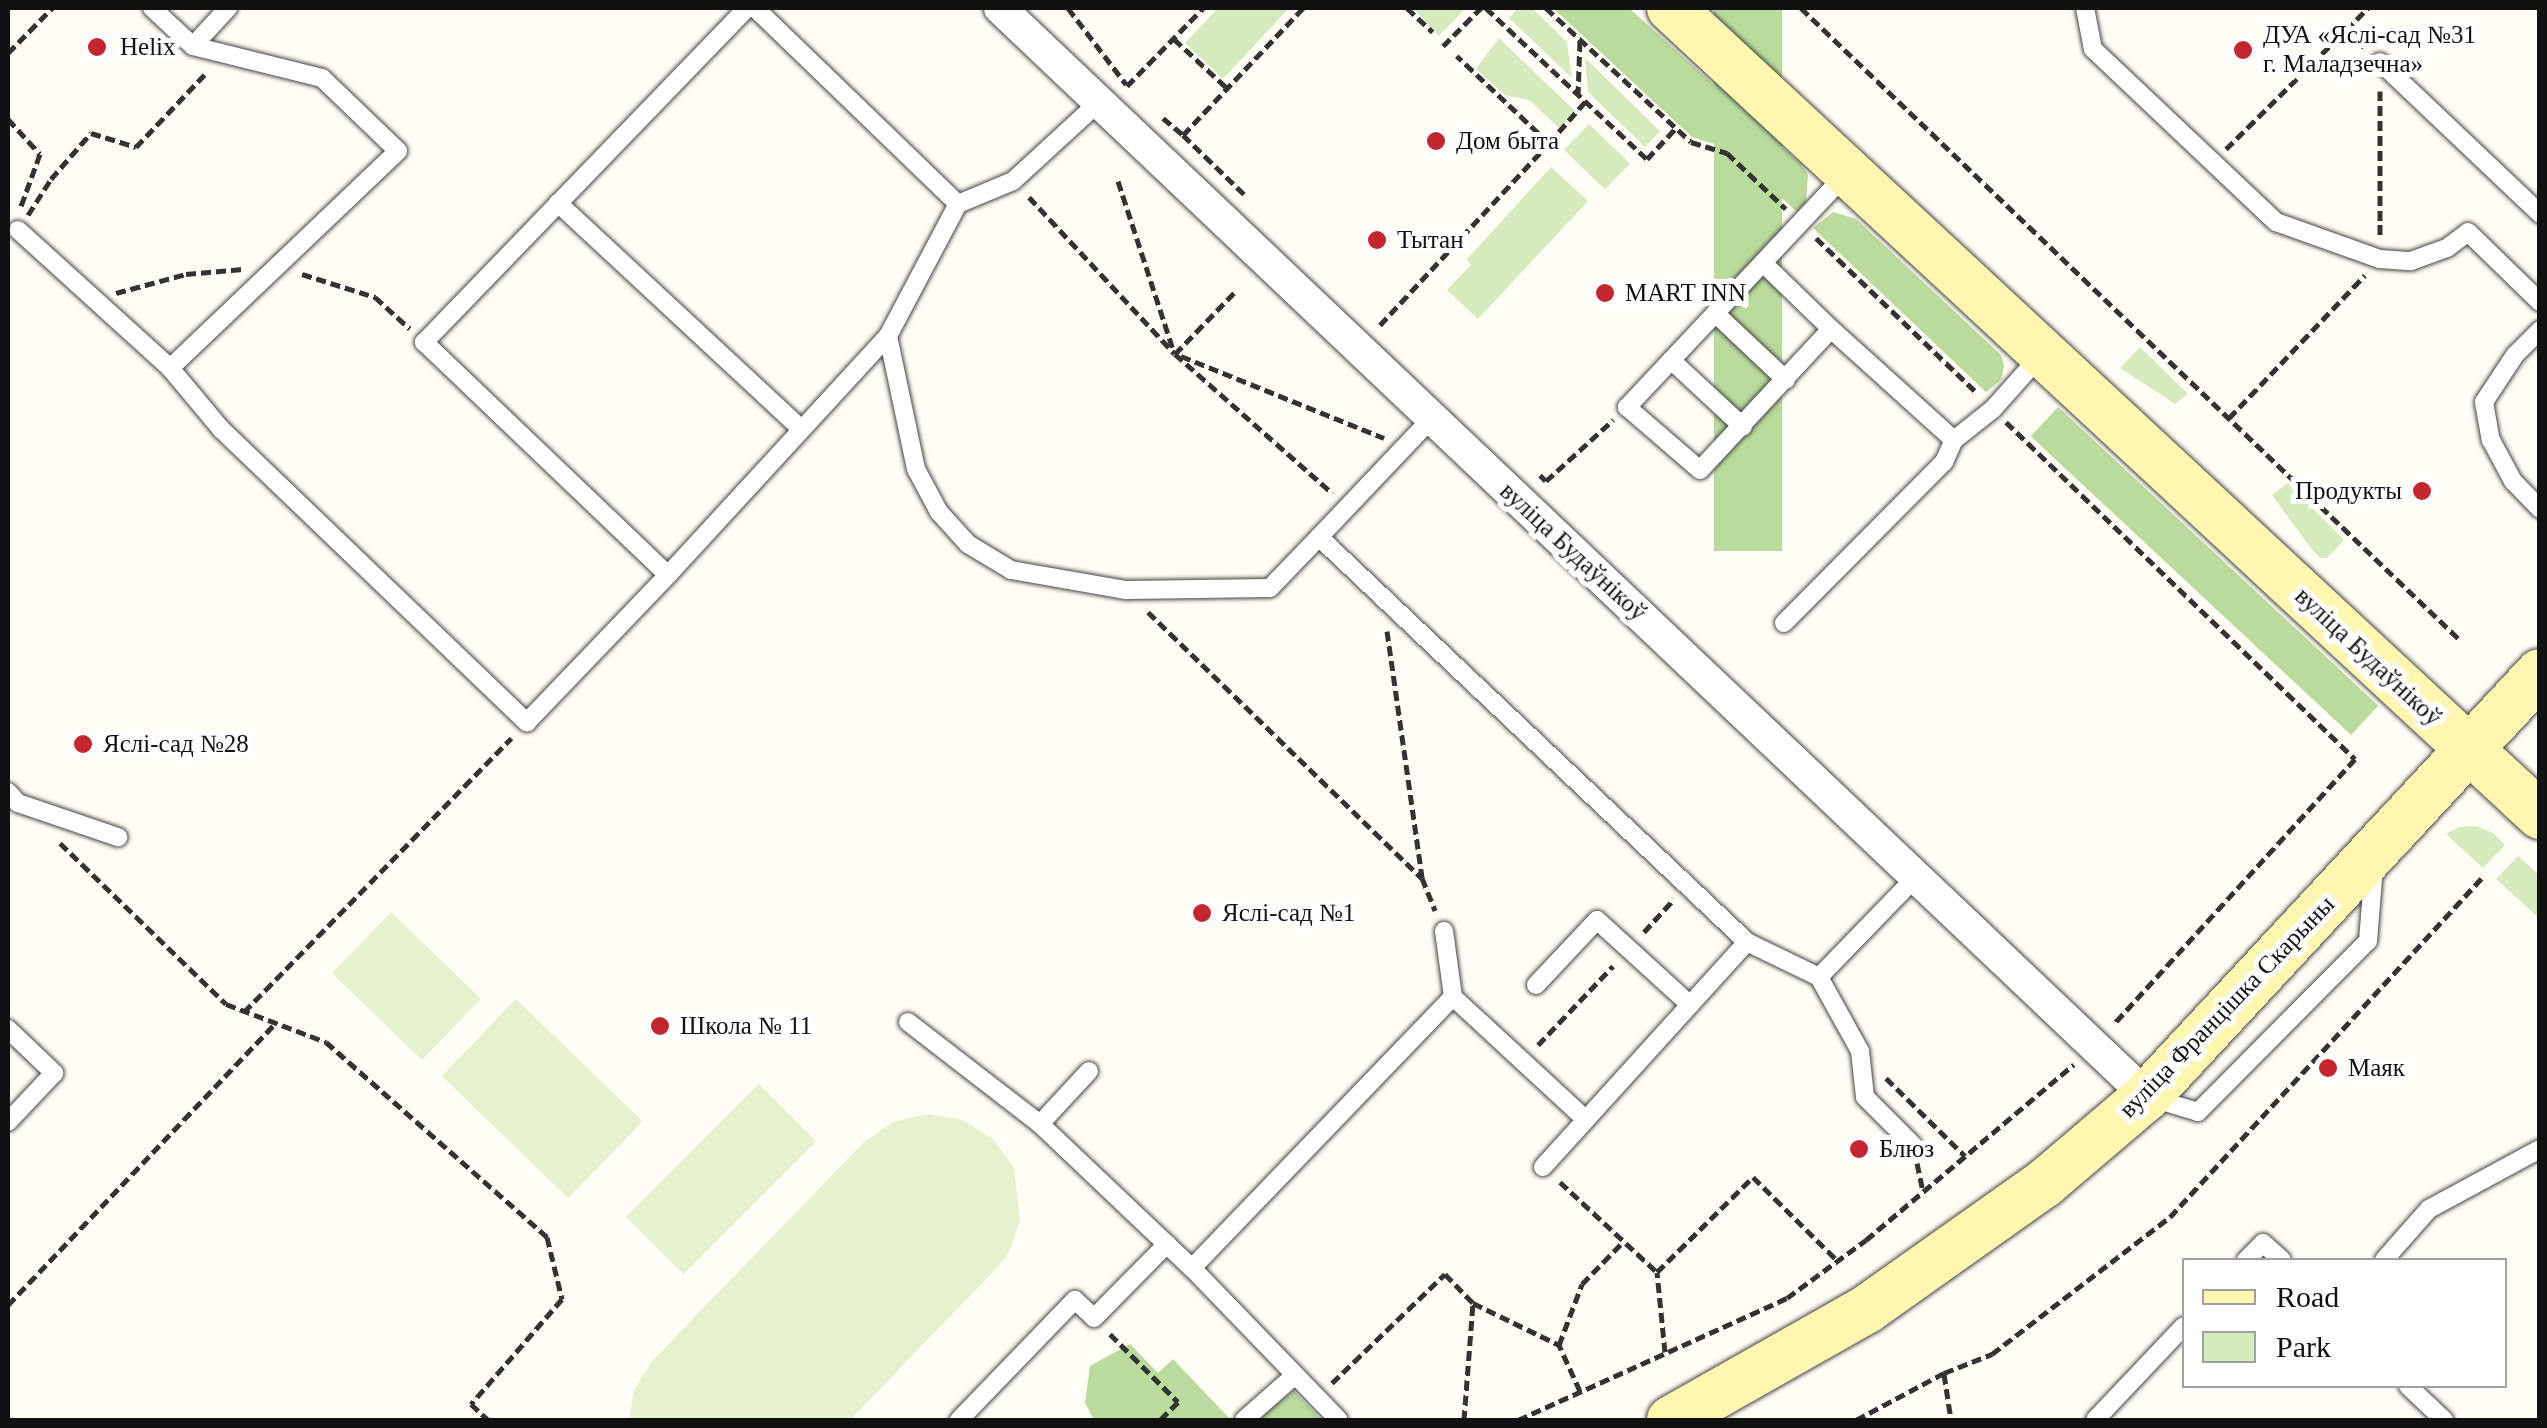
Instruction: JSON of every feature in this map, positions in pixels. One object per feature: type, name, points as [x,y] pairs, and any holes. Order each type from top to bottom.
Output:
[{"type":"main road","name":"вуліца Будаўнікоў","points":[[1670,8],[2540,815]]},
{"type":"main road","name":"вуліца Францішка Скарыны","points":[[1676,1420],[1866,1309],[2045,1183],[2146,1096],[2540,673]]},
{"type":"street","name":"вуліца Будаўнікоў","points":[[1000,8],[2146,1096]]},
{"type":"lane","points":[[152,8],[192,46],[322,78],[398,150],[170,368]]},
{"type":"lane","points":[[192,46],[228,8]]},
{"type":"lane","points":[[668,574],[424,342],[751,8],[958,204]]},
{"type":"lane","points":[[2085,8],[2093,49],[2276,222],[2380,259],[2411,262],[2447,248],[2468,232],[2540,302]]},
{"type":"lane","points":[[2380,62],[2540,214]]},
{"type":"lane","points":[[14,225],[170,368],[221,429],[527,722],[888,336],[958,204],[1013,180],[1098,102]]},
{"type":"lane","points":[[1831,329],[1700,470],[1627,408],[1848,171]]},
{"type":"lane","points":[[558,204],[801,428]]},
{"type":"lane","points":[[1764,263],[1954,440]]},
{"type":"lane","points":[[1716,314],[1786,380]]},
{"type":"lane","points":[[2540,330],[2515,355],[2484,402],[2491,440],[2513,481],[2540,509]]},
{"type":"lane","points":[[888,336],[916,469],[938,512],[968,544],[1011,570],[1126,590],[1270,588],[1432,418]]},
{"type":"lane","points":[[1784,623],[1944,462],[1954,440],[1993,409],[2044,352]]},
{"type":"lane","points":[[1671,360],[1744,427]]},
{"type":"lane","points":[[1319,537],[1747,942],[1819,976],[1860,1051],[1865,1096],[1914,1145]]},
{"type":"lane","points":[[13,798],[118,837]]},
{"type":"lane","points":[[1819,976],[1917,876]]},
{"type":"lane","points":[[1536,985],[1597,920],[1690,1004]]},
{"type":"lane","points":[[1444,931],[1453,998],[1585,1120]]},
{"type":"lane","points":[[1544,1167],[1747,942]]},
{"type":"lane","points":[[1192,1268],[1453,998]]},
{"type":"lane","points":[[908,1022],[1040,1124],[1192,1268],[1339,1420]]},
{"type":"lane","points":[[8,1030],[54,1073],[8,1122]]},
{"type":"lane","points":[[1040,1124],[1089,1071]]},
{"type":"lane","points":[[2386,1258],[2429,1208],[2537,1156]]},
{"type":"lane","points":[[2248,1258],[2263,1242],[2280,1258]]},
{"type":"lane","points":[[959,1420],[1075,1300],[1094,1318],[1166,1244]]},
{"type":"lane","points":[[2095,1420],[2182,1328]]},
{"type":"lane","points":[[1244,1420],[1295,1375]]},
{"type":"lane","points":[[2410,1388],[2436,1418]]},
{"type":"path","points":[[8,54],[52,8]]},
{"type":"path","points":[[1068,8],[1141,98]]},
{"type":"path","points":[[1128,86],[1203,8]]},
{"type":"path","points":[[1183,136],[1304,8]]},
{"type":"path","points":[[1407,8],[1432,32]]},
{"type":"path","points":[[1443,46],[1483,8],[1647,159],[1676,128]]},
{"type":"path","points":[[1518,1420],[1787,1298],[1838,1260],[2096,1046],[2355,759],[1726,152],[1691,142],[1546,8]]},
{"type":"path","points":[[1801,8],[2459,639]]},
{"type":"path","points":[[2213,162],[2368,8]]},
{"type":"path","points":[[2229,418],[2380,259],[2380,62],[2346,30]]},
{"type":"path","points":[[1174,38],[1226,88]]},
{"type":"path","points":[[1578,96],[1580,40]]},
{"type":"path","points":[[14,225],[91,134],[136,147],[224,54]]},
{"type":"path","points":[[1457,56],[1549,143]]},
{"type":"path","points":[[1381,326],[1585,102]]},
{"type":"path","points":[[1155,110],[1254,204]]},
{"type":"path","points":[[8,119],[40,154],[14,225]]},
{"type":"path","points":[[1013,180],[1175,354],[1347,506]]},
{"type":"path","points":[[1118,181],[1175,354],[1405,447]]},
{"type":"path","points":[[1175,354],[1234,293]]},
{"type":"path","points":[[1367,312],[1393,337]]},
{"type":"path","points":[[1533,469],[1546,481],[1627,408]]},
{"type":"path","points":[[1126,590],[1422,878]]},
{"type":"path","points":[[1382,596],[1422,878],[1444,931]]},
{"type":"path","points":[[244,1012],[527,722]]},
{"type":"path","points":[[13,798],[226,1004],[326,1042],[547,1237],[562,1299],[472,1404],[488,1420]]},
{"type":"path","points":[[1856,1420],[1944,1373],[1992,1354],[2170,1218],[2484,876]]},
{"type":"path","points":[[1522,1062],[1686,885]]},
{"type":"path","points":[[8,1304],[274,1025]]},
{"type":"path","points":[[1860,1051],[1964,1156]]},
{"type":"path","points":[[1544,1167],[1657,1272],[1665,1352]]},
{"type":"path","points":[[1657,1272],[1753,1177],[1838,1260]]},
{"type":"path","points":[[1559,1345],[1582,1284],[1624,1242]]},
{"type":"path","points":[[1316,1397],[1445,1274],[1473,1303],[1559,1345],[1580,1392]]},
{"type":"path","points":[[1464,1420],[1473,1303]]},
{"type":"path","points":[[1094,1318],[1178,1402],[1160,1420]]},
{"type":"path","points":[[1944,1373],[1951,1420]]},
{"type":"green space","points":[[1218,8],[1289,8],[1223,79],[1185,43]]},
{"type":"green space","points":[[1413,8],[1463,8],[1465,9],[1439,36]]},
{"type":"green space","points":[[1518,8],[1532,8],[1567,42],[1572,78],[1509,18]]},
{"type":"green space","points":[[1553,8],[1629,8],[1801,164],[1808,175],[1806,202],[1797,212],[1730,149],[1692,137]]},
{"type":"green space","points":[[1714,8],[1782,8],[1782,551],[1714,551]]},
{"type":"green space","points":[[1499,38],[1576,112],[1559,128],[1529,100],[1505,95],[1476,69]]},
{"type":"green space","points":[[1585,58],[1660,131],[1645,147],[1588,92]]},
{"type":"green space","points":[[1589,124],[1630,164],[1605,189],[1564,150]]},
{"type":"green space","points":[[1551,167],[1588,201],[1478,319],[1447,290],[1471,265],[1467,259]]},
{"type":"green space","points":[[1833,212],[1856,219],[2001,355],[2001,380],[1986,392],[1813,228]]},
{"type":"green space","points":[[2140,347],[2188,394],[2175,404],[2120,368]]},
{"type":"green space","points":[[2058,407],[2378,706],[2351,735],[2031,436]]},
{"type":"green space","points":[[2288,483],[2344,540],[2327,558],[2320,558],[2310,547],[2272,495]]},
{"type":"green space","points":[[2476,826],[2493,833],[2505,845],[2483,868],[2446,834],[2459,827]]},
{"type":"green space","points":[[2518,856],[2539,875],[2539,918],[2496,879]]},
{"type":"green space","points":[[391,912],[481,999],[422,1060],[332,973]]},
{"type":"green space","points":[[516,999],[643,1121],[568,1198],[442,1076]]},
{"type":"green space","points":[[759,1084],[816,1141],[683,1274],[626,1217]]},
{"type":"green space","points":[[928,1114],[963,1120],[993,1139],[1014,1168],[1020,1221],[1008,1254],[997,1268],[850,1420],[629,1420],[634,1390],[653,1360],[864,1142],[893,1122]]},
{"type":"green space","points":[[1130,1344],[1158,1373],[1173,1359],[1231,1420],[1094,1420],[1085,1403],[1090,1366]]},
{"type":"green space","points":[[1294,1391],[1322,1420],[1253,1420]]},
{"type":"place","name":"Helix","points":[[97,47]]},
{"type":"place","name":"ДУА «Яслі-сад №31 г. Маладзечна»","points":[[2243,50]]},
{"type":"place","name":"Дом быта","points":[[1436,141]]},
{"type":"place","name":"Тытан","points":[[1377,240]]},
{"type":"place","name":"MART INN","points":[[1605,293]]},
{"type":"place","name":"Продукты","points":[[2422,491]]},
{"type":"place","name":"Яслі-сад №28","points":[[83,744]]},
{"type":"place","name":"Яслі-сад №1","points":[[1202,913]]},
{"type":"place","name":"Школа № 11","points":[[660,1026]]},
{"type":"place","name":"Маяк","points":[[2328,1068]]},
{"type":"place","name":"Блюз","points":[[1859,1149]]}]
